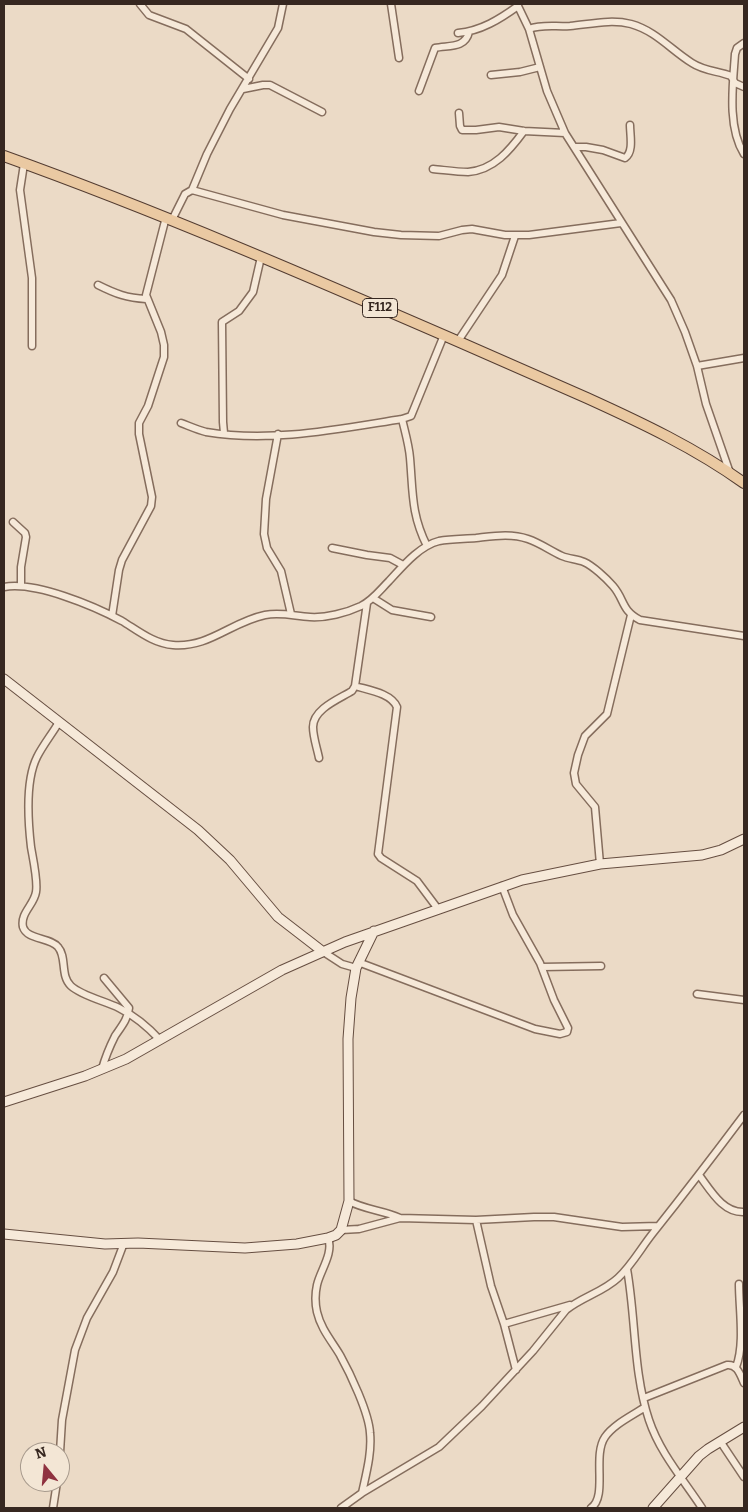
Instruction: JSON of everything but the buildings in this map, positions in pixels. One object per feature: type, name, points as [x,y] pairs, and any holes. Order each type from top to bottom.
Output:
[{"type":"main road","name":"F112","points":[[4,156],[169,218],[458,341],[657,430],[688,446],[744,483]]},
{"type":"street","points":[[140,4],[149,15],[186,29],[249,79]]},
{"type":"street","points":[[112,616],[122,560],[151,506],[152,497],[139,434],[139,423],[148,406],[157,379],[164,357],[164,345],[161,332],[146,299],[151,268],[169,218],[185,194],[192,190],[207,154],[230,109],[278,28],[283,4]]},
{"type":"street","points":[[391,4],[399,58]]},
{"type":"street","points":[[458,33],[487,26],[518,5],[529,29],[547,91],[565,133],[671,300],[697,366],[706,404],[730,473]]},
{"type":"street","points":[[529,29],[536,26],[565,26],[593,23],[630,24],[657,36],[692,64],[708,71],[731,76],[735,83],[744,87]]},
{"type":"street","points":[[419,92],[435,48],[458,45],[465,41],[468,32]]},
{"type":"street","points":[[744,43],[735,54],[732,98],[736,135],[744,154]]},
{"type":"street","points":[[491,75],[540,68]]},
{"type":"street","points":[[243,90],[263,84],[270,85],[322,112]]},
{"type":"street","points":[[459,113],[462,130],[499,127],[524,131],[565,133]]},
{"type":"street","points":[[574,147],[603,150],[625,158],[630,151],[630,125]]},
{"type":"street","points":[[433,169],[469,172],[493,164],[509,151],[524,131]]},
{"type":"street","points":[[24,164],[20,190],[32,278],[32,346]]},
{"type":"street","points":[[192,190],[283,215],[374,232],[402,235],[439,236],[472,229],[515,236],[621,224]]},
{"type":"street","points":[[458,341],[502,275],[515,236]]},
{"type":"street","points":[[224,433],[222,322],[239,310],[253,292],[261,257]]},
{"type":"street","points":[[98,285],[128,298],[146,299]]},
{"type":"street","points":[[180,424],[205,432],[250,435],[296,434],[402,420],[411,416],[444,335]]},
{"type":"street","points":[[697,366],[744,358]]},
{"type":"street","points":[[402,420],[408,443],[414,513],[427,546]]},
{"type":"street","points":[[278,434],[266,499],[264,534],[267,548],[280,571],[291,614]]},
{"type":"street","points":[[13,522],[25,533],[26,537],[21,567],[21,585]]},
{"type":"street","points":[[4,587],[21,585],[63,595],[112,616],[156,641],[171,645],[184,645],[210,639],[245,621],[262,616],[276,613],[310,617],[331,615],[367,603],[374,598],[403,565],[427,546],[447,540],[508,534],[530,539],[562,556],[586,563],[612,585],[631,616],[640,620],[744,636]]},
{"type":"street","points":[[332,548],[390,558],[403,565]]},
{"type":"street","points":[[374,598],[392,610],[431,618]]},
{"type":"street","points":[[319,758],[313,726],[317,714],[352,691],[355,686],[367,603]]},
{"type":"street","points":[[600,864],[595,808],[576,784],[574,774],[578,754],[585,736],[607,714],[631,616]]},
{"type":"street","points":[[4,679],[198,830],[230,860],[278,917],[342,964],[357,965],[535,1029],[560,1034],[567,1032],[568,1028],[554,1000],[542,967],[513,915],[502,886]]},
{"type":"street","points":[[355,686],[385,695],[395,702],[397,707],[378,854],[381,858],[417,881],[438,909]]},
{"type":"street","points":[[59,722],[37,757],[32,770],[28,818],[36,892],[24,914],[22,923],[24,930],[58,947],[66,979],[76,990],[121,1008],[147,1026],[160,1040]]},
{"type":"street","points":[[4,1102],[126,1060],[282,970],[322,951],[502,886],[600,864],[702,855],[721,850],[744,839]]},
{"type":"street","points":[[341,1230],[348,1201],[348,1039],[351,998],[357,965],[374,932]]},
{"type":"street","points":[[542,967],[601,966]]},
{"type":"street","points":[[102,1069],[105,1057],[115,1036],[129,1014],[130,1008],[104,978]]},
{"type":"street","points":[[697,994],[744,1000]]},
{"type":"street","points":[[341,1508],[362,1493],[439,1448],[516,1370],[566,1310],[606,1287],[627,1269],[744,1115]]},
{"type":"street","points":[[699,1175],[726,1208],[734,1212],[744,1212]]},
{"type":"street","points":[[348,1201],[363,1207],[387,1212],[400,1218]]},
{"type":"street","points":[[4,1234],[105,1244],[124,1243],[245,1248],[297,1244],[328,1238],[341,1230],[359,1229],[400,1218],[476,1220],[554,1217],[622,1227],[658,1226]]},
{"type":"street","points":[[476,1220],[491,1286],[504,1324],[516,1370]]},
{"type":"street","points":[[328,1238],[330,1247],[317,1285],[315,1296],[316,1310],[321,1327],[352,1379],[368,1422],[370,1450],[362,1493]]},
{"type":"street","points":[[61,1442],[62,1420],[75,1350],[87,1318],[113,1272],[124,1243]]},
{"type":"street","points":[[627,1269],[632,1300],[636,1349],[650,1422],[662,1451],[702,1508]]},
{"type":"street","points":[[736,1367],[740,1346],[739,1284]]},
{"type":"street","points":[[504,1324],[572,1305]]},
{"type":"street","points":[[644,1398],[732,1364],[736,1367],[744,1383]]},
{"type":"street","points":[[591,1508],[595,1505],[599,1496],[598,1469],[602,1443],[615,1427],[646,1407]]},
{"type":"street","points":[[653,1508],[699,1456],[744,1427]]},
{"type":"street","points":[[720,1441],[744,1478]]},
{"type":"street","points":[[53,1508],[55,1492]]}]
